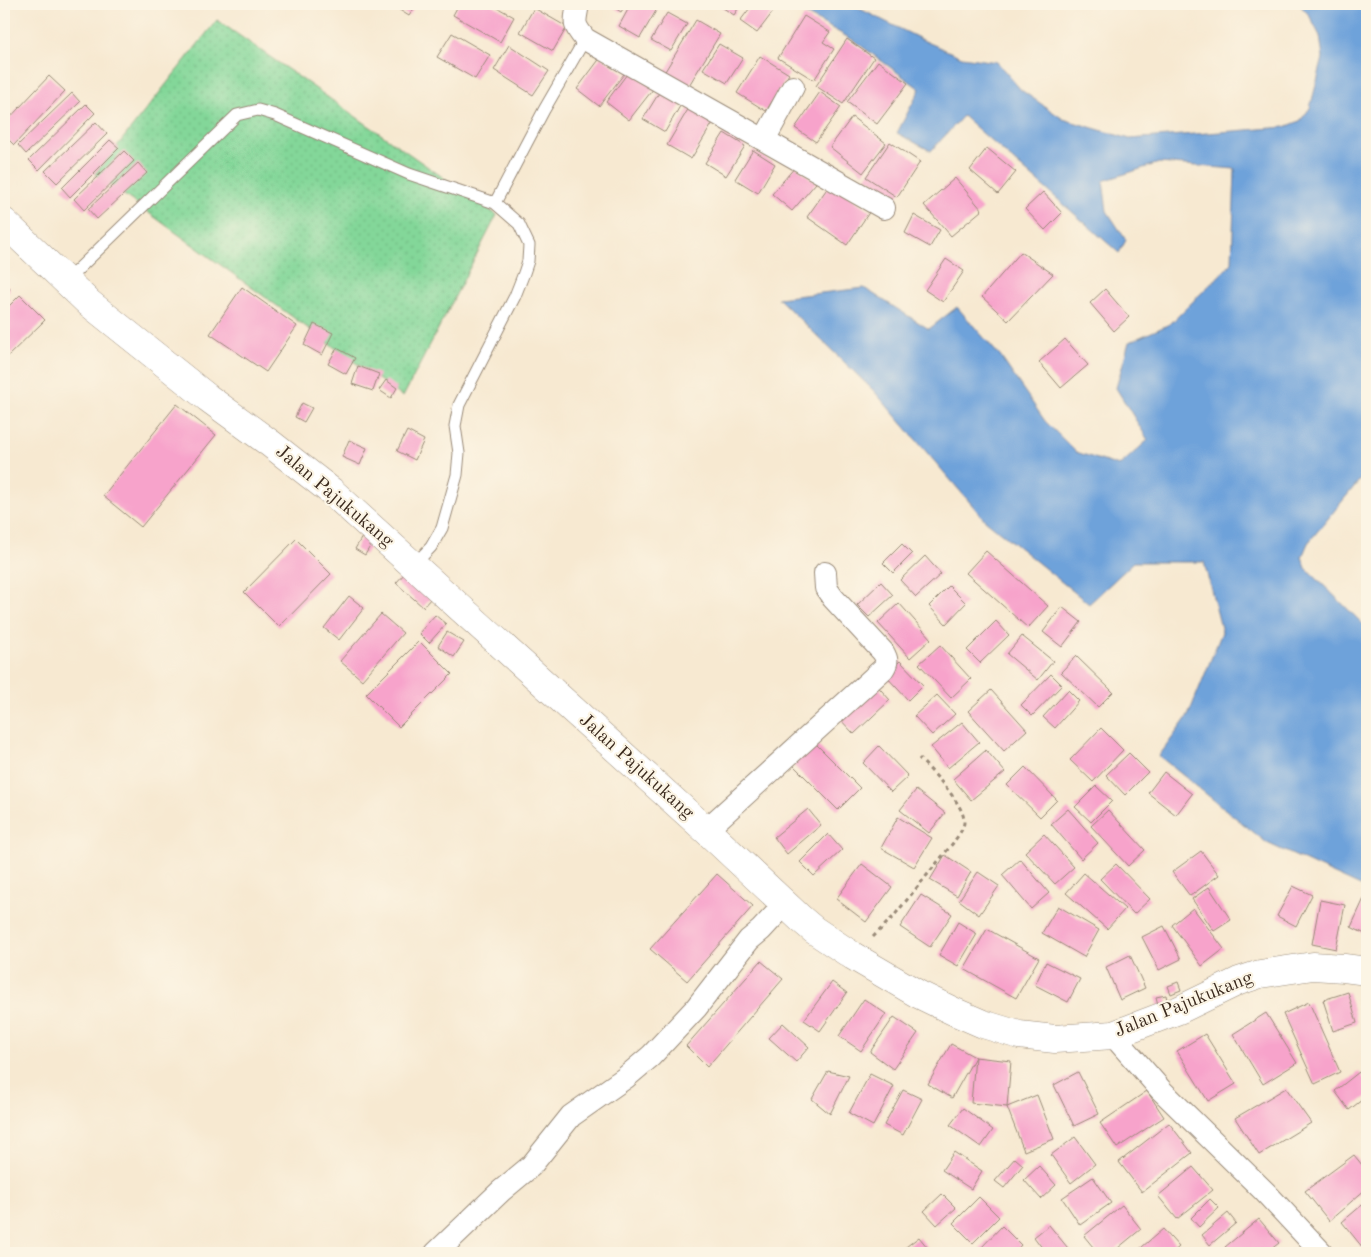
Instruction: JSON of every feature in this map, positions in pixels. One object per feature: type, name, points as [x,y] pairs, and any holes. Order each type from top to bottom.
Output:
[{"type":"street","points":[[578,4],[574,18],[575,24],[585,39],[884,208]]},
{"type":"street","points":[[764,140],[793,87]]},
{"type":"street","name":"Jalan Pajukukang","points":[[4,222],[89,302],[208,398],[332,491],[814,930],[853,956],[918,994],[983,1024],[1019,1035],[1055,1039],[1113,1035],[1179,1010],[1239,981],[1260,974],[1313,966],[1367,971]]},
{"type":"street","points":[[706,830],[886,664],[887,659],[883,652],[829,593],[826,588],[825,573]]},
{"type":"street","points":[[436,1253],[501,1191],[531,1166],[571,1116],[625,1078],[651,1056],[696,1008],[750,940],[785,904]]},
{"type":"street","points":[[1113,1035],[1161,1090],[1265,1192],[1322,1253]]},
{"type":"lane","points":[[495,203],[544,110],[585,39]]},
{"type":"lane","points":[[66,281],[237,115],[258,110],[275,114],[409,174],[495,203],[519,224],[529,245],[528,261],[515,296],[459,405],[455,426],[458,453],[456,475],[442,528],[431,547],[413,566]]},
{"type":"path","points":[[853,956],[893,917],[953,843],[961,831],[964,822],[951,792],[919,758]]},
{"type":"green space","points":[[217,20],[497,215],[403,397],[95,174]]},
{"type":"water","points":[[794,4],[856,4],[858,8],[962,57],[997,62],[1021,90],[1063,119],[1130,139],[1285,127],[1300,121],[1310,108],[1323,58],[1320,36],[1309,15],[1299,4],[1367,4],[1367,471],[1308,543],[1302,557],[1306,568],[1367,628],[1367,889],[1267,843],[1159,756],[1188,716],[1222,632],[1204,562],[1134,562],[1089,604],[985,520],[874,391],[778,298],[864,288],[929,329],[957,307],[1000,356],[1045,421],[1076,452],[1119,466],[1148,440],[1116,388],[1129,342],[1170,324],[1232,263],[1235,169],[1159,163],[1103,181],[1107,211],[1126,240],[1119,253],[963,116],[931,151],[897,133],[920,89],[853,40],[793,7]]},
{"type":"building","points":[[390,4],[417,4],[409,16]]},
{"type":"building","points":[[459,4],[491,4],[514,17],[500,42],[453,15]]},
{"type":"building","points":[[609,4],[626,4],[621,12]]},
{"type":"building","points":[[631,4],[660,4],[640,38],[619,26]]},
{"type":"building","points":[[717,4],[741,4],[734,15]]},
{"type":"building","points":[[753,4],[779,4],[757,33],[740,21]]},
{"type":"building","points":[[534,8],[567,27],[553,51],[520,32]]},
{"type":"building","points":[[667,13],[687,24],[671,51],[651,40]]},
{"type":"building","points":[[804,16],[830,32],[823,42],[834,49],[814,80],[778,58]]},
{"type":"building","points":[[696,20],[720,34],[688,87],[664,73]]},
{"type":"building","points":[[452,33],[490,55],[475,79],[437,57]]},
{"type":"building","points":[[847,39],[874,58],[843,104],[816,86]]},
{"type":"building","points":[[719,44],[743,58],[727,83],[703,69]]},
{"type":"building","points":[[509,45],[549,71],[533,95],[494,70]]},
{"type":"building","points":[[760,56],[789,74],[766,111],[737,93]]},
{"type":"building","points":[[601,57],[624,74],[599,106],[577,89]]},
{"type":"building","points":[[878,61],[908,83],[877,124],[847,102]]},
{"type":"building","points":[[630,70],[654,88],[629,120],[606,102]]},
{"type":"building","points":[[49,76],[65,91],[14,145],[4,135],[4,124]]},
{"type":"building","points":[[662,88],[683,101],[665,132],[643,119]]},
{"type":"building","points":[[820,92],[841,107],[816,142],[795,128]]},
{"type":"building","points":[[72,93],[80,102],[26,154],[18,145]]},
{"type":"building","points":[[86,104],[95,113],[39,170],[29,160]]},
{"type":"building","points":[[690,106],[714,121],[691,159],[667,145]]},
{"type":"building","points":[[852,117],[886,143],[863,173],[830,147]]},
{"type":"building","points":[[96,122],[107,134],[57,183],[45,171]]},
{"type":"building","points":[[724,133],[745,146],[726,176],[705,163]]},
{"type":"building","points":[[110,140],[119,148],[70,197],[62,188]]},
{"type":"building","points":[[890,142],[920,162],[897,197],[866,177]]},
{"type":"building","points":[[987,148],[1016,172],[998,194],[970,170]]},
{"type":"building","points":[[753,150],[775,164],[758,193],[735,179]]},
{"type":"building","points":[[124,151],[134,161],[84,210],[74,199]]},
{"type":"building","points":[[138,163],[147,173],[97,219],[88,209]]},
{"type":"building","points":[[796,166],[816,183],[792,211],[772,194]]},
{"type":"building","points":[[955,178],[982,210],[951,236],[924,205]]},
{"type":"building","points":[[831,183],[870,211],[847,245],[807,217]]},
{"type":"building","points":[[1043,192],[1062,213],[1045,230],[1025,209]]},
{"type":"building","points":[[914,215],[940,230],[930,247],[905,233]]},
{"type":"building","points":[[1021,252],[1053,274],[1008,321],[982,297]]},
{"type":"building","points":[[946,259],[964,271],[943,302],[925,290]]},
{"type":"building","points":[[4,282],[10,289],[4,295]]},
{"type":"building","points":[[242,287],[297,326],[266,372],[210,334]]},
{"type":"building","points":[[1105,289],[1129,317],[1114,331],[1090,303]]},
{"type":"building","points":[[20,295],[45,320],[4,360],[4,311]]},
{"type":"building","points":[[314,324],[333,333],[322,355],[304,345]]},
{"type":"building","points":[[1065,339],[1088,365],[1061,388],[1039,362]]},
{"type":"building","points":[[337,348],[355,358],[346,374],[328,364]]},
{"type":"building","points":[[358,366],[379,374],[373,391],[352,384]]},
{"type":"building","points":[[386,380],[397,388],[391,398],[379,390]]},
{"type":"building","points":[[302,403],[312,408],[304,422],[295,417]]},
{"type":"building","points":[[177,404],[216,435],[141,527],[103,496]]},
{"type":"building","points":[[407,431],[424,440],[415,460],[397,451]]},
{"type":"building","points":[[349,440],[367,448],[360,465],[342,457]]},
{"type":"building","points":[[362,537],[372,543],[365,555],[355,549]]},
{"type":"building","points":[[296,539],[331,574],[279,627],[244,592]]},
{"type":"building","points":[[902,544],[912,554],[893,573],[883,563]]},
{"type":"building","points":[[986,551],[1048,606],[1028,628],[966,573]]},
{"type":"building","points":[[925,556],[941,574],[916,597],[900,580]]},
{"type":"building","points":[[405,573],[432,597],[423,607],[396,583]]},
{"type":"building","points":[[881,582],[893,595],[869,617],[857,605]]},
{"type":"building","points":[[949,586],[966,603],[946,624],[929,606]]},
{"type":"building","points":[[349,596],[364,608],[339,640],[324,628]]},
{"type":"building","points":[[899,603],[931,639],[910,658],[878,623]]},
{"type":"building","points":[[1062,607],[1081,622],[1062,647],[1043,632]]},
{"type":"building","points":[[381,614],[403,633],[362,680],[340,661]]},
{"type":"building","points":[[435,615],[446,624],[429,643],[419,633]]},
{"type":"building","points":[[996,621],[1009,635],[980,663],[967,650]]},
{"type":"building","points":[[447,632],[464,642],[454,657],[438,646]]},
{"type":"building","points":[[1022,636],[1053,661],[1038,680],[1007,654]]},
{"type":"building","points":[[419,641],[452,674],[399,727],[366,694]]},
{"type":"building","points":[[940,645],[971,679],[951,698],[919,664]]},
{"type":"building","points":[[1076,656],[1113,692],[1098,707],[1061,672]]},
{"type":"building","points":[[900,661],[923,685],[908,700],[885,675]]},
{"type":"building","points":[[1051,674],[1062,685],[1032,716],[1021,705]]},
{"type":"building","points":[[873,681],[890,700],[854,734],[836,715]]},
{"type":"building","points":[[991,690],[1027,730],[1004,751],[968,711]]},
{"type":"building","points":[[1068,690],[1079,701],[1055,728],[1043,717]]},
{"type":"building","points":[[937,695],[955,714],[932,735],[914,716]]},
{"type":"building","points":[[962,722],[979,742],[948,768],[931,747]]},
{"type":"building","points":[[1101,728],[1123,750],[1093,782],[1070,760]]},
{"type":"building","points":[[812,740],[860,788],[838,810],[791,763]]},
{"type":"building","points":[[879,746],[908,776],[891,792],[863,763]]},
{"type":"building","points":[[986,750],[1005,772],[971,800],[953,779]]},
{"type":"building","points":[[1129,753],[1148,772],[1125,795],[1106,775]]},
{"type":"building","points":[[1025,767],[1057,800],[1040,817],[1007,785]]},
{"type":"building","points":[[1164,772],[1192,794],[1176,815],[1148,793]]},
{"type":"building","points":[[1096,786],[1112,801],[1091,822],[1075,807]]},
{"type":"building","points":[[916,790],[945,813],[929,833],[900,810]]},
{"type":"building","points":[[808,809],[821,825],[787,854],[774,837]]},
{"type":"building","points":[[1068,809],[1098,843],[1081,859],[1051,824]]},
{"type":"building","points":[[1108,810],[1145,850],[1128,866],[1091,826]]},
{"type":"building","points":[[898,817],[932,838],[914,867],[881,848]]},
{"type":"building","points":[[828,834],[842,850],[814,876],[800,862]]},
{"type":"building","points":[[1044,834],[1074,867],[1055,884],[1025,852]]},
{"type":"building","points":[[1201,851],[1219,875],[1190,896],[1172,872]]},
{"type":"building","points":[[945,855],[971,872],[957,896],[930,880]]},
{"type":"building","points":[[1020,859],[1049,893],[1031,909],[1002,875]]},
{"type":"building","points":[[862,864],[892,887],[866,922],[836,899]]},
{"type":"building","points":[[1116,864],[1150,899],[1134,914],[1100,879]]},
{"type":"building","points":[[978,872],[999,886],[979,915],[959,900]]},
{"type":"building","points":[[1084,873],[1125,909],[1107,929],[1066,893]]},
{"type":"building","points":[[717,874],[753,906],[687,981],[650,949]]},
{"type":"building","points":[[1293,886],[1312,895],[1296,926],[1277,916]]},
{"type":"building","points":[[1209,887],[1231,920],[1214,931],[1192,899]]},
{"type":"building","points":[[1367,892],[1367,935],[1351,927]]},
{"type":"building","points":[[921,895],[952,914],[930,947],[900,927]]},
{"type":"building","points":[[1320,900],[1345,905],[1336,949],[1312,944]]},
{"type":"building","points":[[1058,906],[1099,930],[1084,957],[1042,933]]},
{"type":"building","points":[[1193,908],[1224,949],[1202,966],[1172,925]]},
{"type":"building","points":[[958,922],[977,934],[958,966],[939,955]]},
{"type":"building","points":[[1164,926],[1181,959],[1159,970],[1142,937]]},
{"type":"building","points":[[987,929],[1039,958],[1016,998],[964,969]]},
{"type":"building","points":[[1130,955],[1145,988],[1120,1000],[1106,967]]},
{"type":"building","points":[[761,961],[783,979],[707,1067],[686,1046]]},
{"type":"building","points":[[1046,962],[1080,979],[1068,1002],[1035,985]]},
{"type":"building","points":[[832,982],[847,993],[820,1031],[804,1020]]},
{"type":"building","points":[[1178,982],[1181,990],[1171,994],[1168,986]]},
{"type":"building","points":[[1348,992],[1357,1023],[1333,1031],[1323,1000]]},
{"type":"building","points":[[1166,995],[1169,1010],[1160,1012],[1156,997]]},
{"type":"building","points":[[864,999],[886,1014],[861,1051],[839,1036]]},
{"type":"building","points":[[1309,1002],[1340,1072],[1315,1084],[1283,1014]]},
{"type":"building","points":[[1266,1013],[1297,1063],[1263,1084],[1233,1034]]},
{"type":"building","points":[[894,1017],[918,1033],[893,1069],[870,1052]]},
{"type":"building","points":[[783,1023],[809,1047],[796,1062],[769,1038]]},
{"type":"building","points":[[1205,1034],[1236,1084],[1208,1101],[1177,1051]]},
{"type":"building","points":[[951,1044],[975,1057],[952,1098],[928,1084]]},
{"type":"building","points":[[975,1057],[1011,1061],[1007,1107],[971,1103]]},
{"type":"building","points":[[828,1071],[849,1076],[830,1114],[812,1099]]},
{"type":"building","points":[[1078,1072],[1099,1114],[1074,1126],[1054,1085]]},
{"type":"building","points":[[1359,1072],[1367,1082],[1367,1096],[1349,1110],[1335,1091]]},
{"type":"building","points":[[870,1074],[894,1086],[873,1126],[849,1113]]},
{"type":"building","points":[[1286,1088],[1311,1123],[1259,1155],[1235,1118]]},
{"type":"building","points":[[903,1090],[922,1099],[903,1135],[884,1125]]},
{"type":"building","points":[[1147,1091],[1164,1117],[1117,1148],[1100,1123]]},
{"type":"building","points":[[1037,1095],[1054,1139],[1024,1151],[1007,1107]]},
{"type":"building","points":[[963,1108],[993,1130],[981,1147],[950,1125]]},
{"type":"building","points":[[1169,1123],[1192,1153],[1142,1192],[1119,1162]]},
{"type":"building","points":[[1075,1137],[1095,1164],[1071,1183],[1051,1155]]},
{"type":"building","points":[[954,1152],[982,1171],[971,1189],[942,1170]]},
{"type":"building","points":[[1354,1155],[1367,1171],[1367,1188],[1329,1221],[1305,1191]]},
{"type":"building","points":[[1015,1158],[1023,1165],[1004,1188],[995,1181]]},
{"type":"building","points":[[1039,1166],[1056,1185],[1041,1199],[1024,1180]]},
{"type":"building","points":[[1193,1167],[1213,1190],[1177,1219],[1158,1196]]},
{"type":"building","points":[[1093,1177],[1111,1203],[1080,1225],[1062,1198]]},
{"type":"building","points":[[942,1194],[956,1208],[937,1225],[924,1211]]},
{"type":"building","points":[[979,1197],[999,1217],[973,1243],[953,1223]]},
{"type":"building","points":[[1210,1199],[1219,1208],[1199,1227],[1191,1218]]},
{"type":"building","points":[[1122,1205],[1141,1229],[1112,1253],[1098,1253],[1084,1236]]},
{"type":"building","points":[[1362,1205],[1367,1212],[1367,1244],[1363,1248],[1342,1222]]},
{"type":"building","points":[[1228,1213],[1236,1223],[1210,1245],[1202,1235]]},
{"type":"building","points":[[1259,1219],[1279,1243],[1266,1253],[1230,1253],[1225,1247]]},
{"type":"building","points":[[1049,1225],[1072,1253],[1046,1253],[1034,1237]]},
{"type":"building","points":[[1002,1226],[1021,1245],[1014,1253],[984,1253],[980,1249]]},
{"type":"building","points":[[1163,1229],[1179,1247],[1172,1253],[1135,1253]]},
{"type":"building","points":[[919,1237],[932,1253],[898,1253]]}]
